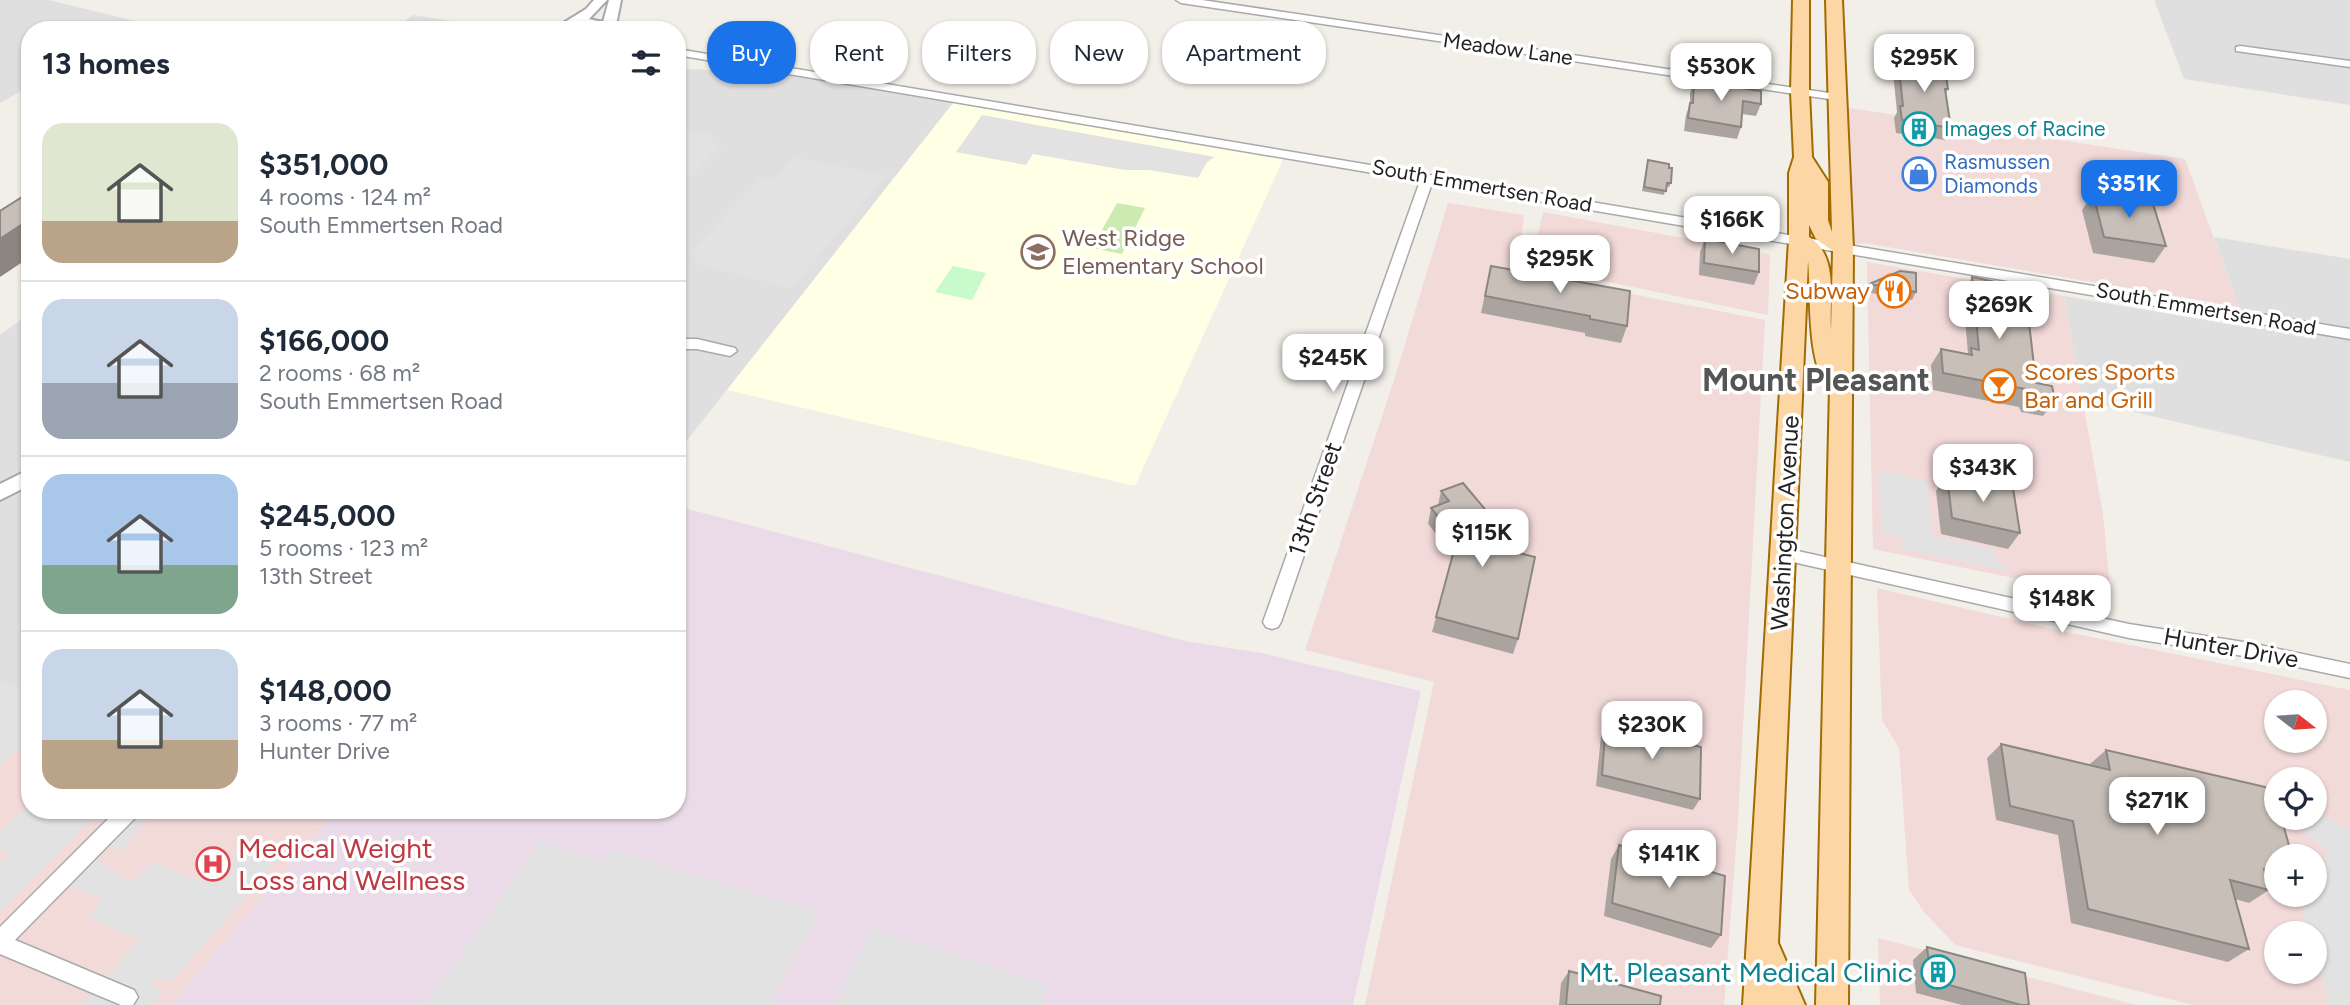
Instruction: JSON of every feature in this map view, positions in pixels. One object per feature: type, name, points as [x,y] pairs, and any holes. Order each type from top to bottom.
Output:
[{"type":"main road","name":"Washington Avenue","points":[[1759,1005],[1800,240],[1799,173],[1803,157],[1800,92],[1801,0]]},
{"type":"main road","name":"Washington Avenue","points":[[1832,1005],[1843,248],[1834,0]]},
{"type":"main road","points":[[1803,157],[1818,181],[1821,234],[1843,248]]},
{"type":"main road","points":[[1800,240],[1814,251],[1819,262],[1819,329],[1840,401]]},
{"type":"main road","points":[[1763,947],[1789,1005]]},
{"type":"street","points":[[575,21],[591,12],[601,0]]},
{"type":"street","points":[[609,21],[615,0]]},
{"type":"street","name":"Meadow Lane","points":[[1181,0],[1836,97]]},
{"type":"street","points":[[2240,49],[2350,64]]},
{"type":"street","name":"South Emmertsen Road","points":[[686,54],[2350,334]]},
{"type":"street","name":"13th Street","points":[[1272,622],[1428,177]]},
{"type":"street","points":[[686,344],[730,351]]},
{"type":"street","points":[[0,493],[21,482]]},
{"type":"street","name":"Hunter Drive","points":[[1784,554],[2129,631],[2249,650],[2350,671]]},
{"type":"street","points":[[121,819],[0,942],[127,997]]},
{"type":"shaded area","points":[[0,0],[49,0],[135,21],[21,21],[21,91],[0,103]]},
{"type":"shaded area","points":[[2154,0],[2350,0],[2350,105],[2184,79]]},
{"type":"shaded area","points":[[413,15],[452,21],[405,21]]},
{"type":"shaded area","points":[[686,69],[707,70],[707,84],[796,84],[796,72],[810,73],[810,84],[875,84],[957,98],[686,442]]},
{"type":"shaded area","name":"West Ridge Elementary School","points":[[957,98],[1286,153],[1135,486],[727,390]]},
{"type":"shaded area","points":[[1836,106],[2185,159],[2239,307],[1864,243],[1843,248]]},
{"type":"shaded area","points":[[982,115],[1215,157],[1207,162],[1198,178],[1149,170],[1125,170],[1033,154],[1026,165],[956,152]]},
{"type":"shaded area","points":[[686,130],[715,136],[710,142],[723,144],[689,178],[686,177]]},
{"type":"shaded area","points":[[794,157],[886,176],[792,288],[693,263],[699,256],[689,253],[762,177],[773,179]]},
{"type":"shaded area","points":[[1448,203],[1524,215],[1518,272],[1765,320],[1738,820],[1724,1005],[1365,1005],[1434,682],[1305,650],[1394,380]]},
{"type":"shaded area","points":[[1543,212],[1770,254],[1768,315],[1531,266]]},
{"type":"shaded area","points":[[2214,237],[2350,259],[2350,462],[2082,400],[2064,296],[2246,327]]},
{"type":"shaded area","points":[[1867,262],[2064,296],[2103,514],[2111,598],[1873,549]]},
{"type":"shaded area","points":[[21,320],[21,689],[0,681],[0,335]]},
{"type":"shaded area","points":[[1878,470],[1927,481],[1933,536],[1995,550],[1998,562],[2012,572],[1902,549],[1901,537],[1882,533]]},
{"type":"shaded area","points":[[686,508],[1185,641],[1261,653],[1421,691],[1353,1005],[170,1005],[329,819],[686,819]]},
{"type":"shaded area","points":[[1877,588],[2062,631],[2350,690],[2350,1005],[2193,1005],[1955,945],[1924,912],[1909,890],[1899,748],[1882,720]]},
{"type":"shaded area","points":[[0,681],[21,689],[21,819],[329,819],[170,1005],[0,1005]]},
{"type":"shaded area","points":[[0,681],[21,689],[21,746],[0,766]]},
{"type":"shaded area","points":[[21,811],[21,819],[91,819],[0,913],[0,864],[10,854],[0,849],[0,831]]},
{"type":"shaded area","points":[[2327,818],[2350,830],[2350,1005],[2330,1005],[2324,984],[2327,984],[2327,921],[2301,921],[2306,907],[2327,907],[2328,850],[2327,844],[2319,844],[2299,830],[2327,830]]},
{"type":"shaded area","points":[[111,819],[149,819],[120,850],[108,847],[96,859],[132,883],[147,866],[155,863],[194,879],[200,873],[213,879],[250,838],[283,854],[173,980],[156,978],[151,984],[164,990],[152,1005],[82,1005],[139,940],[87,917],[103,899],[52,879]]},
{"type":"shaded area","points":[[540,841],[603,863],[612,850],[818,912],[770,1005],[426,1005]]},
{"type":"shaded area","points":[[872,928],[1047,985],[1041,1005],[835,1005]]},
{"type":"shaded area","points":[[1878,938],[2136,1005],[1880,1005]]},
{"type":"green space","points":[[1117,203],[1145,208],[1122,254],[1092,248]]},
{"type":"green space","points":[[953,266],[986,273],[972,300],[935,292]]},
{"type":"building","points":[[1898,60],[1945,68],[1951,128],[1902,120]]},
{"type":"building","points":[[1694,81],[1761,91],[1761,104],[1743,101],[1741,127],[1688,118],[1690,103],[1693,103]]},
{"type":"building","points":[[1648,160],[1669,164],[1669,168],[1672,168],[1671,183],[1667,183],[1666,191],[1644,187]]},
{"type":"building","points":[[2093,194],[2153,204],[2166,246],[2104,237]]},
{"type":"building","points":[[21,198],[21,225],[0,239],[0,211]]},
{"type":"building","points":[[1705,239],[1759,249],[1759,272],[1704,263]]},
{"type":"building","points":[[1491,266],[1630,291],[1627,326],[1590,319],[1590,316],[1485,296]]},
{"type":"building","points":[[1900,271],[1916,273],[1916,292],[1869,284]]},
{"type":"building","points":[[1972,277],[2025,288],[2036,383],[2052,386],[2055,400],[2033,395],[2030,390],[1943,373],[1941,349],[1972,355],[1971,348],[1979,350]]},
{"type":"building","points":[[1947,475],[2013,488],[2020,533],[1952,518]]},
{"type":"building","points":[[1463,483],[1510,539],[1507,550],[1535,557],[1518,639],[1436,617],[1457,539],[1431,508],[1449,501],[1441,491]]},
{"type":"building","points":[[1606,724],[1701,747],[1700,799],[1602,775]]},
{"type":"building","points":[[2001,744],[2110,770],[2106,750],[2264,787],[2264,830],[2285,830],[2289,844],[2264,844],[2264,889],[2230,880],[2249,949],[2088,909],[2073,821],[2010,806]]},
{"type":"building","points":[[1619,845],[1725,876],[1721,935],[1612,903]]},
{"type":"building","points":[[1927,947],[2025,973],[2029,1005],[1931,980]]},
{"type":"building","points":[[1569,971],[1661,996],[1660,1005],[1566,1005]]},
{"type":"place","name":"Images of Racine","points":[[1919,129]]},
{"type":"place","name":"Rasmussen Diamonds","points":[[1919,174]]},
{"type":"place","name":"West Ridge Elementary School","points":[[1038,252]]},
{"type":"place","name":"Subway","points":[[1894,291]]},
{"type":"place","name":"Scores Sports Bar and Grill","points":[[1999,386]]},
{"type":"place","name":"Medical Weight Loss and Wellness","points":[[213,864]]},
{"type":"place","name":"Mt. Pleasant Medical Clinic","points":[[1938,972]]},
{"type":"district","name":"Mount Pleasant","points":[[1816,380]]}]
